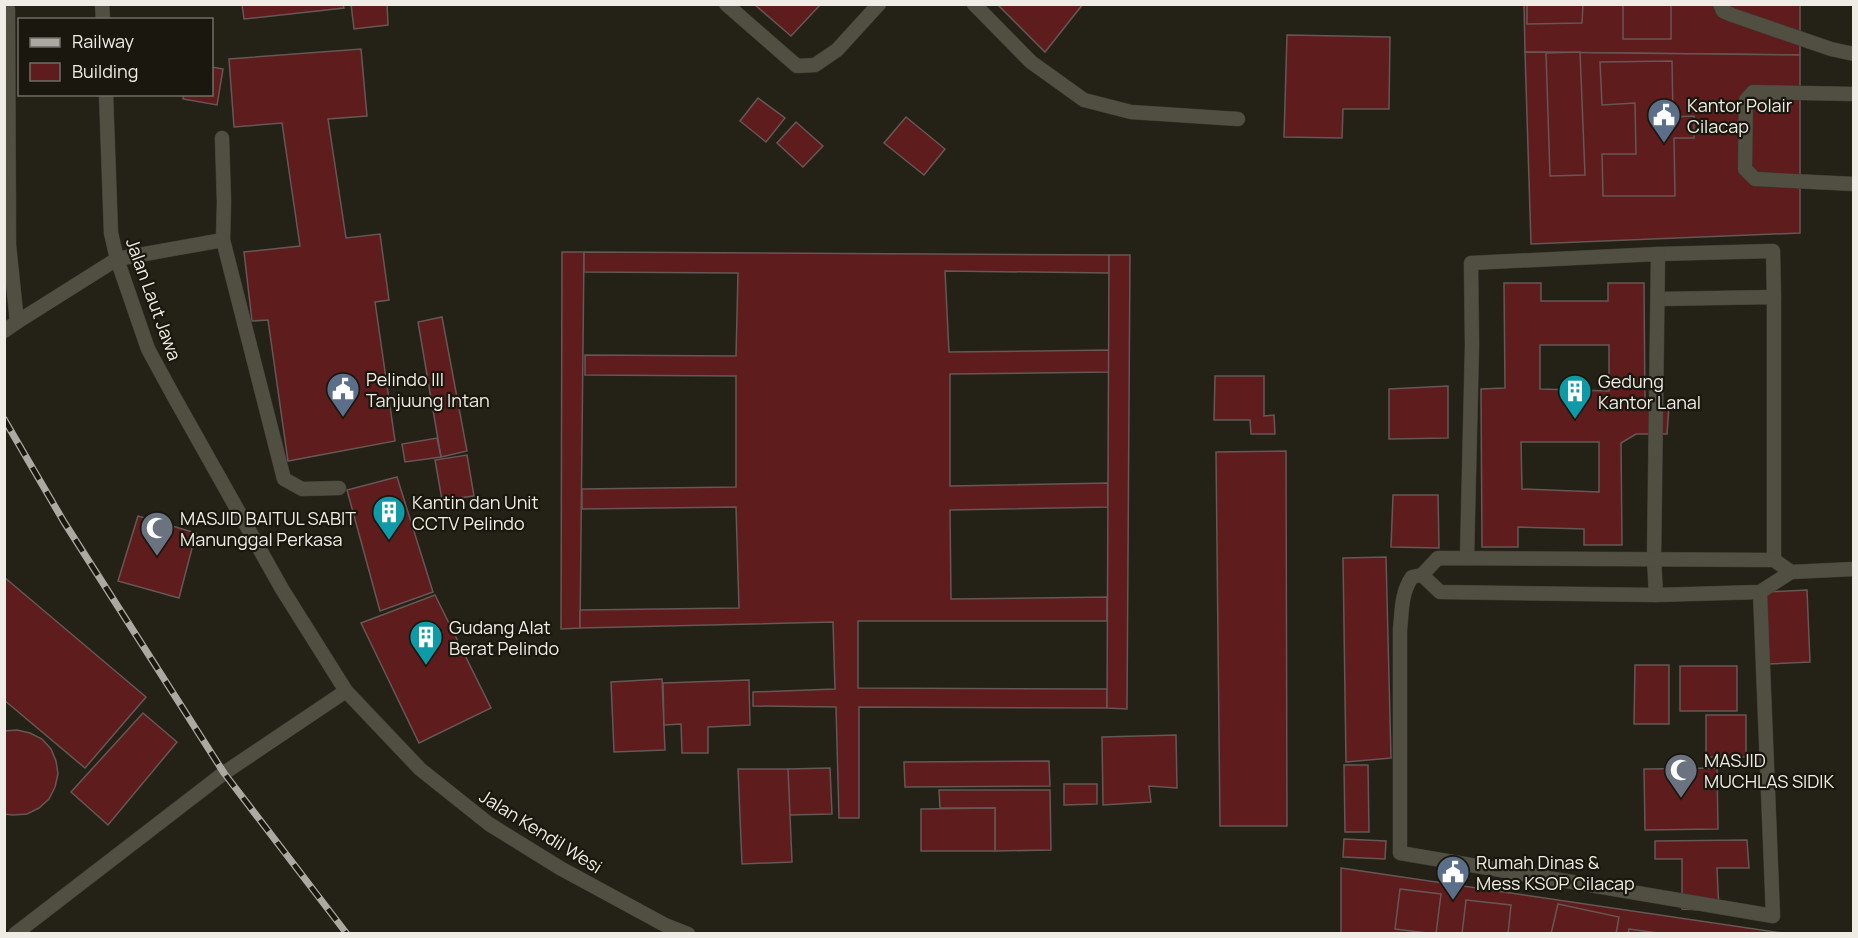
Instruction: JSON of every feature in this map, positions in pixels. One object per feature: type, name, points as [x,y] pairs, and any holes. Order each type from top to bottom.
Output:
[{"type":"lane","points":[[726,4],[797,66],[814,65],[837,50],[879,4]]},
{"type":"lane","points":[[974,4],[1031,62],[1084,100],[1131,112],[1238,119]]},
{"type":"lane","points":[[1720,4],[1723,11],[1732,15],[1831,49],[1854,54]]},
{"type":"lane","points":[[4,5],[8,9],[9,245],[17,322]]},
{"type":"lane","points":[[1854,94],[1753,92],[1746,100],[1745,169],[1755,179],[1854,184]]},
{"type":"lane","name":"Jalan Laut Jawa","points":[[106,96],[111,233],[117,259],[148,349],[230,498]]},
{"type":"lane","points":[[222,138],[223,240],[284,478],[303,489],[339,488]]},
{"type":"lane","points":[[4,331],[117,259],[223,240]]},
{"type":"lane","points":[[1467,558],[1472,345],[1471,263],[1773,251],[1774,560]]},
{"type":"lane","points":[[1656,594],[1654,559],[1658,254]]},
{"type":"lane","points":[[1658,299],[1774,297]]},
{"type":"lane","name":"Jalan Kendil Wesi","points":[[230,498],[282,589],[346,691],[420,769],[489,824],[560,868],[665,925],[688,933]]},
{"type":"lane","points":[[1760,592],[1773,916],[1400,853],[1400,630],[1403,598],[1407,584],[1412,577],[1422,575],[1438,558],[1774,560],[1791,572]]},
{"type":"lane","points":[[1422,575],[1440,592],[1656,594],[1760,592],[1791,572],[1854,569]]},
{"type":"lane","points":[[15,933],[224,773],[346,691]]},
{"type":"building","points":[[242,4],[343,4],[344,8],[244,19]]},
{"type":"building","points":[[351,4],[387,4],[388,25],[354,29]]},
{"type":"building","points":[[754,4],[821,4],[791,36]]},
{"type":"building","points":[[997,4],[1083,4],[1045,52]]},
{"type":"building","points":[[1524,4],[1800,4],[1800,55],[1525,52]]},
{"type":"building","points":[[1527,4],[1583,4],[1582,23],[1527,24]]},
{"type":"building","points":[[1623,4],[1671,4],[1671,39],[1623,39]]},
{"type":"building","points":[[1287,35],[1390,37],[1389,109],[1343,109],[1342,138],[1284,137]]},
{"type":"building","points":[[361,49],[367,116],[328,119],[346,238],[380,234],[389,300],[375,302],[395,441],[288,461],[268,320],[252,321],[244,252],[300,246],[282,123],[234,127],[229,59]]},
{"type":"building","name":"Kantor Polair Cilacap","points":[[1525,52],[1800,55],[1800,233],[1531,244]]},
{"type":"building","points":[[1580,52],[1585,175],[1550,176],[1546,53]]},
{"type":"building","points":[[1672,61],[1673,117],[1694,116],[1694,138],[1674,138],[1675,196],[1603,196],[1602,154],[1636,154],[1635,103],[1602,105],[1600,62]]},
{"type":"building","points":[[213,67],[223,69],[217,105],[183,99],[184,96],[213,96]]},
{"type":"building","points":[[758,98],[785,118],[766,142],[740,121]]},
{"type":"building","points":[[906,117],[945,149],[924,175],[884,143]]},
{"type":"building","points":[[796,122],[823,146],[803,167],[777,143]]},
{"type":"building","points":[[562,252],[584,252],[580,628],[561,629]]},
{"type":"building","points":[[584,252],[1109,255],[1109,273],[945,271],[949,352],[1109,350],[1109,372],[950,374],[950,486],[1108,483],[1108,507],[950,510],[951,599],[1107,597],[1107,621],[858,621],[858,688],[1107,689],[1107,708],[859,707],[859,818],[839,818],[836,707],[753,706],[753,692],[835,689],[833,622],[580,628],[580,610],[739,608],[736,507],[582,509],[582,489],[736,487],[736,376],[585,375],[585,355],[736,356],[738,273],[584,272]]},
{"type":"building","points":[[1109,255],[1130,255],[1127,709],[1107,708]]},
{"type":"building","name":"Gedung Kantor Lanal","points":[[1504,283],[1541,283],[1541,301],[1608,301],[1608,283],[1644,283],[1645,406],[1669,406],[1667,434],[1636,434],[1621,443],[1622,545],[1584,545],[1584,529],[1518,527],[1518,547],[1482,547],[1481,389],[1505,388]],"holes":[[[1540,345],[1609,345],[1609,391],[1540,389]],[[1521,442],[1599,442],[1599,492],[1522,489]]]},
{"type":"building","points":[[442,317],[467,451],[441,457],[418,322]]},
{"type":"building","points":[[1215,376],[1264,376],[1264,416],[1274,415],[1275,434],[1251,434],[1250,420],[1214,420]]},
{"type":"building","points":[[1448,386],[1448,438],[1389,439],[1389,389]]},
{"type":"building","points":[[437,438],[441,457],[405,462],[402,444]]},
{"type":"building","points":[[1286,451],[1287,826],[1220,826],[1216,452]]},
{"type":"building","points":[[467,455],[474,496],[442,500],[435,460]]},
{"type":"building","name":"Kantin dan Unit CCTV Pelindo","points":[[397,477],[433,592],[380,611],[347,490]]},
{"type":"building","points":[[1393,495],[1438,495],[1439,548],[1391,547]]},
{"type":"building","name":"MASJID BAITUL SABIT Manunggal Perkasa","points":[[138,516],[196,533],[179,598],[118,581]]},
{"type":"building","points":[[1386,557],[1391,758],[1346,762],[1343,558]]},
{"type":"building","points":[[4,577],[146,697],[85,768],[4,700]]},
{"type":"building","points":[[1807,590],[1810,662],[1769,664],[1766,592]]},
{"type":"building","name":"Gudang Alat Berat Pelindo","points":[[435,595],[491,708],[419,743],[361,623]]},
{"type":"building","points":[[1635,665],[1669,665],[1669,724],[1634,724]]},
{"type":"building","points":[[1680,666],[1737,666],[1737,711],[1680,711]]},
{"type":"building","points":[[662,679],[665,750],[614,752],[611,682]]},
{"type":"building","points":[[749,680],[750,725],[708,727],[708,753],[682,753],[681,724],[664,725],[663,683]]},
{"type":"building","points":[[143,713],[177,742],[108,825],[71,792]]},
{"type":"building","points":[[1706,715],[1746,715],[1746,757],[1706,757]]},
{"type":"building","points":[[17,730],[42,739],[51,749],[58,774],[49,799],[39,808],[27,814],[13,815],[4,814],[4,731]]},
{"type":"building","points":[[1176,735],[1177,788],[1149,786],[1151,802],[1103,805],[1102,737]]},
{"type":"building","points":[[1049,761],[1050,786],[905,787],[904,762]]},
{"type":"building","points":[[1344,765],[1368,765],[1369,832],[1345,832]]},
{"type":"building","points":[[830,768],[832,814],[789,815],[788,769]]},
{"type":"building","name":"MASJID MUCHLAS SIDIK","points":[[1717,768],[1718,829],[1645,830],[1644,769]]},
{"type":"building","points":[[738,769],[788,769],[792,862],[742,864]]},
{"type":"building","points":[[1064,784],[1097,784],[1097,804],[1064,805]]},
{"type":"building","points":[[939,790],[1050,790],[1051,850],[995,851],[995,808],[940,808]]},
{"type":"building","points":[[995,808],[995,851],[921,851],[921,809]]},
{"type":"building","points":[[1344,839],[1386,841],[1385,859],[1343,857]]},
{"type":"building","points":[[1747,840],[1749,868],[1717,868],[1719,911],[1682,909],[1682,859],[1655,859],[1655,841]]},
{"type":"building","name":"Rumah Dinas & Mess KSOP Cilacap","points":[[1341,868],[1789,934],[1341,934]]},
{"type":"building","points":[[1400,889],[1441,894],[1436,934],[1395,929]]},
{"type":"building","points":[[1466,900],[1511,905],[1508,934],[1462,934]]},
{"type":"building","points":[[1558,904],[1619,917],[1616,934],[1551,934]]},
{"type":"building","points":[[1629,929],[1665,934],[1628,934]]},
{"type":"railway","points":[[4,419],[64,522],[224,773],[347,934]]},
{"type":"place","name":"Kantor Polair Cilacap","points":[[1664,144]]},
{"type":"place","name":"Pelindo III Tanjuung Intan","points":[[343,418]]},
{"type":"place","name":"Gedung Kantor Lanal","points":[[1575,420]]},
{"type":"place","name":"Kantin dan Unit CCTV Pelindo","points":[[389,541]]},
{"type":"place","name":"MASJID BAITUL SABIT Manunggal Perkasa","points":[[157,557]]},
{"type":"place","name":"Gudang Alat Berat Pelindo","points":[[426,666]]},
{"type":"place","name":"MASJID MUCHLAS SIDIK","points":[[1681,799]]},
{"type":"place","name":"Rumah Dinas & Mess KSOP Cilacap","points":[[1453,901]]}]
